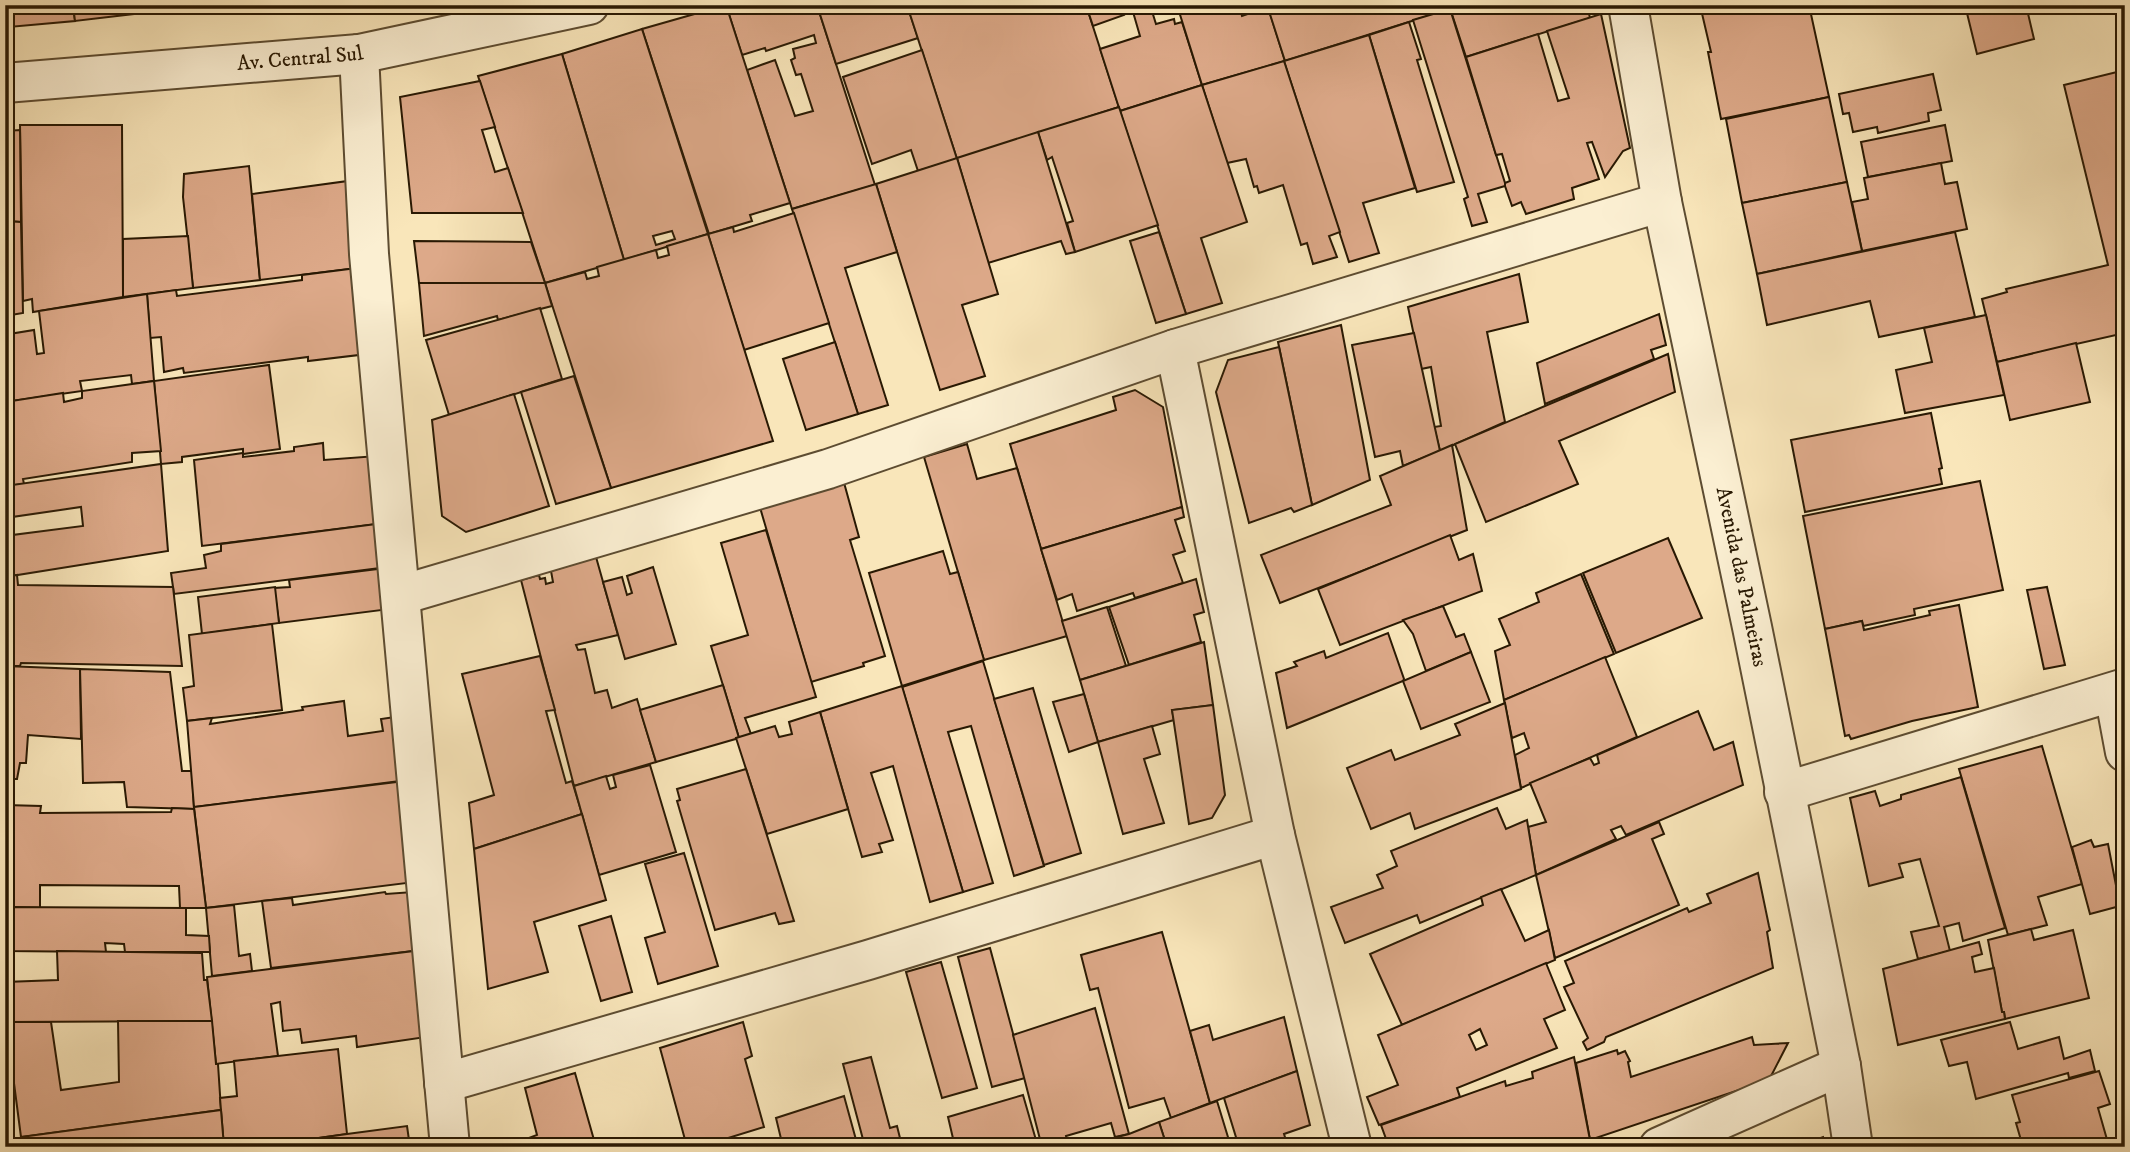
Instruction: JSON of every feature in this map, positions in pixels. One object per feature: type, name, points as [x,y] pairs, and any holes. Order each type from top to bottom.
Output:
[{"type":"street","name":"Av. Central Sul","points":[[5,83],[359,54],[589,5]]},
{"type":"street","name":"Avenida das Palmeiras","points":[[1628,5],[1662,202],[1841,1066],[1853,1147]]},
{"type":"street","points":[[359,54],[369,254],[450,1147]]},
{"type":"street","points":[[401,595],[828,469],[1175,349],[1662,202]]},
{"type":"street","points":[[1175,349],[1275,835],[1352,1147]]},
{"type":"street","points":[[1784,793],[2119,690],[2125,752]]},
{"type":"street","points":[[444,1083],[868,961],[1275,835]]},
{"type":"street","points":[[1659,1147],[1841,1066]]},
{"type":"building","points":[[7,5],[73,5],[75,21],[9,27]]},
{"type":"building","points":[[73,5],[142,5],[142,13],[75,21]]},
{"type":"building","points":[[142,5],[212,5],[212,9],[147,14],[142,13]]},
{"type":"building","points":[[726,5],[817,5],[875,185],[792,209],[747,70],[775,60],[795,116],[813,111],[801,74],[796,75],[791,60],[795,58],[793,49],[816,43],[814,35],[766,51],[765,48],[742,55]]},
{"type":"building","points":[[726,5],[790,203],[750,215],[752,221],[709,234],[642,29]]},
{"type":"building","points":[[817,5],[907,5],[918,38],[836,64]]},
{"type":"building","points":[[907,5],[1086,5],[1119,107],[957,159]]},
{"type":"building","points":[[1086,5],[1120,5],[1124,15],[1093,26]]},
{"type":"building","points":[[1131,5],[1163,5],[1151,8],[1156,24],[1174,19],[1175,24],[1182,22],[1202,85],[1120,111],[1100,49],[1140,36]]},
{"type":"building","points":[[1177,5],[1239,5],[1242,16],[1268,7],[1285,61],[1202,85]]},
{"type":"building","points":[[1267,5],[1449,5],[1450,9],[1285,61]]},
{"type":"building","points":[[1449,5],[1587,5],[1590,18],[1466,57]]},
{"type":"building","points":[[1700,5],[1809,5],[1829,97],[1721,119],[1708,52],[1711,52]]},
{"type":"building","points":[[1965,5],[2026,5],[2034,39],[1977,54]]},
{"type":"building","points":[[2116,5],[2125,5],[2125,41]]},
{"type":"building","points":[[1450,9],[1505,183],[1505,186],[1478,194],[1487,222],[1472,226],[1464,199],[1468,197],[1413,20]]},
{"type":"building","points":[[1601,14],[1630,148],[1623,151],[1605,177],[1592,142],[1587,143],[1599,179],[1572,188],[1574,199],[1526,214],[1521,202],[1512,206],[1505,186],[1505,183],[1510,181],[1502,154],[1496,155],[1466,57],[1538,34],[1558,101],[1569,98],[1547,31]]},
{"type":"building","points":[[1409,22],[1421,59],[1417,60],[1454,182],[1417,192],[1369,35]]},
{"type":"building","points":[[642,29],[708,234],[624,260],[562,54]],"holes":[[[672,231],[675,239],[656,245],[653,236]]]},
{"type":"building","points":[[1369,35],[1415,188],[1363,203],[1379,253],[1349,262],[1284,61]]},
{"type":"building","points":[[922,50],[957,159],[918,171],[911,150],[872,164],[843,77]]},
{"type":"building","points":[[562,54],[624,260],[545,283],[478,76]]},
{"type":"building","points":[[1284,61],[1340,232],[1329,236],[1337,257],[1313,264],[1307,243],[1301,245],[1283,185],[1259,193],[1257,186],[1254,187],[1246,159],[1227,163],[1202,85]]},
{"type":"building","points":[[2125,70],[2125,333],[1997,362],[1982,299],[2007,292],[2006,289],[2108,265],[2064,85]]},
{"type":"building","points":[[1933,74],[1941,110],[1928,113],[1929,121],[1878,133],[1877,127],[1853,132],[1849,113],[1843,114],[1839,94]]},
{"type":"building","points":[[480,81],[495,127],[482,130],[495,172],[508,168],[523,213],[412,213],[400,97]]},
{"type":"building","points":[[1202,85],[1247,222],[1201,238],[1222,303],[1186,314],[1120,111]]},
{"type":"building","points":[[1829,97],[1847,182],[1742,203],[1726,119]]},
{"type":"building","points":[[1119,107],[1158,225],[1075,252],[1067,223],[1073,221],[1052,157],[1047,160],[1038,132]]},
{"type":"building","points":[[20,125],[122,125],[123,297],[33,312],[32,299],[23,301]]},
{"type":"building","points":[[1945,125],[1952,161],[1868,177],[1861,142]]},
{"type":"building","points":[[20,130],[21,222],[5,221],[5,131]]},
{"type":"building","points":[[1038,132],[1075,252],[1066,254],[1061,241],[988,263],[957,158]]},
{"type":"building","points":[[957,158],[998,294],[962,305],[985,376],[940,390],[876,184]]},
{"type":"building","points":[[1941,163],[1945,184],[1957,182],[1967,229],[1862,251],[1852,202],[1868,199],[1864,178]]},
{"type":"building","points":[[249,166],[260,280],[193,288],[183,197],[184,174]]},
{"type":"building","points":[[348,181],[357,268],[260,280],[252,194]]},
{"type":"building","points":[[1847,182],[1862,251],[1757,274],[1742,203]]},
{"type":"building","points":[[876,184],[897,252],[845,268],[888,405],[858,414],[792,209]]},
{"type":"building","points":[[794,213],[829,323],[744,350],[708,234],[733,227],[734,232]]},
{"type":"building","points":[[5,221],[21,222],[23,313],[5,316]]},
{"type":"building","points":[[1159,232],[1186,314],[1156,323],[1130,241]]},
{"type":"building","points":[[1955,232],[1975,317],[1879,337],[1870,301],[1767,325],[1757,274]]},
{"type":"building","points":[[708,234],[773,441],[611,488],[545,283],[585,272],[587,279],[599,276],[597,267],[656,250],[658,258],[669,255],[667,246]]},
{"type":"building","points":[[188,236],[193,288],[123,297],[123,239]]},
{"type":"building","points":[[414,241],[531,242],[545,283],[419,283]]},
{"type":"building","points":[[357,268],[367,354],[308,361],[308,357],[184,373],[183,368],[164,372],[161,337],[150,338],[147,294],[176,290],[177,296],[302,280],[302,275]]},
{"type":"building","points":[[1519,274],[1528,322],[1487,332],[1505,422],[1440,451],[1434,427],[1441,426],[1431,367],[1421,369],[1408,307]]},
{"type":"building","points":[[419,283],[545,283],[552,306],[498,320],[497,316],[424,336]]},
{"type":"building","points":[[147,294],[154,381],[132,384],[131,375],[80,381],[82,391],[5,402],[5,316],[9,334],[34,330],[37,354],[44,353],[39,311]]},
{"type":"building","points":[[540,308],[562,379],[449,415],[426,340]]},
{"type":"building","points":[[1659,314],[1666,345],[1651,350],[1654,359],[1545,404],[1537,363]]},
{"type":"building","points":[[1986,315],[2004,395],[1905,413],[1896,370],[1932,362],[1924,328]]},
{"type":"building","points":[[1341,325],[1370,480],[1312,505],[1278,342]]},
{"type":"building","points":[[1414,333],[1440,451],[1403,466],[1400,451],[1375,457],[1352,345]]},
{"type":"building","points":[[835,342],[858,414],[806,430],[783,359]]},
{"type":"building","points":[[2076,343],[2090,402],[2010,420],[1997,362]]},
{"type":"building","points":[[1279,347],[1312,505],[1294,512],[1291,508],[1249,523],[1216,392],[1228,360]]},
{"type":"building","points":[[1668,354],[1675,392],[1559,441],[1578,484],[1486,522],[1455,444]]},
{"type":"building","points":[[269,365],[280,449],[243,454],[243,449],[182,457],[182,462],[161,464],[154,381]]},
{"type":"building","points":[[574,376],[611,488],[556,504],[521,392]]},
{"type":"building","points":[[154,381],[161,451],[132,453],[132,462],[23,479],[24,484],[5,486],[5,402],[63,393],[64,402],[82,398],[82,391]]},
{"type":"building","points":[[1135,390],[1163,407],[1182,507],[1041,549],[1010,444],[1116,410],[1113,397]]},
{"type":"building","points":[[514,394],[549,506],[466,532],[442,516],[432,420]]},
{"type":"building","points":[[1931,413],[1942,468],[1939,469],[1942,484],[1805,512],[1791,440]]},
{"type":"building","points":[[323,443],[324,460],[377,456],[384,523],[202,546],[194,460],[243,453],[243,457],[294,451],[294,447]]},
{"type":"building","points":[[967,444],[977,479],[1017,468],[1067,636],[984,660],[924,457]]},
{"type":"building","points":[[1452,445],[1467,530],[1280,603],[1261,555],[1391,505],[1380,476]]},
{"type":"building","points":[[161,464],[168,551],[5,577],[5,536],[83,526],[81,507],[5,518],[5,486]]},
{"type":"building","points":[[843,479],[859,537],[850,540],[885,656],[863,663],[864,666],[811,682],[759,504]]},
{"type":"building","points":[[1980,481],[2003,590],[1914,609],[1915,615],[1863,626],[1862,621],[1825,629],[1803,516]]},
{"type":"building","points":[[1182,507],[1184,517],[1175,520],[1185,551],[1173,555],[1183,583],[1135,598],[1133,593],[1077,611],[1072,594],[1057,600],[1041,549]]},
{"type":"building","points":[[384,523],[388,567],[174,594],[171,573],[206,568],[204,555],[221,551],[221,544]]},
{"type":"building","points":[[766,530],[816,697],[745,718],[751,734],[739,738],[711,646],[748,635],[721,543]]},
{"type":"building","points":[[1450,535],[1459,560],[1473,554],[1482,591],[1340,645],[1318,589]]},
{"type":"building","points":[[1668,538],[1702,618],[1616,653],[1583,573]]},
{"type":"building","points":[[943,551],[950,574],[958,572],[984,660],[902,686],[869,573]]},
{"type":"building","points":[[596,557],[618,635],[576,645],[578,650],[585,649],[595,693],[607,690],[612,708],[637,699],[656,762],[574,786],[521,580],[539,575],[540,579],[545,578],[546,584],[553,582],[551,571]]},
{"type":"building","points":[[653,567],[676,644],[625,659],[603,582],[622,577],[627,595],[632,593],[627,576]]},
{"type":"building","points":[[386,568],[390,609],[279,623],[274,588],[290,587],[289,580]]},
{"type":"building","points":[[1581,574],[1614,654],[1504,700],[1495,651],[1510,645],[1499,619],[1539,602],[1536,593]]},
{"type":"building","points":[[17,575],[18,585],[173,587],[182,666],[21,663],[20,666],[5,666],[5,577]]},
{"type":"building","points":[[1196,579],[1204,612],[1194,615],[1201,642],[1129,665],[1109,607]]},
{"type":"building","points":[[275,587],[279,623],[202,634],[198,597]]},
{"type":"building","points":[[2047,587],[2065,665],[2044,669],[2027,590]]},
{"type":"building","points":[[1959,605],[1978,707],[1912,721],[1851,739],[1849,735],[1845,736],[1825,629],[1862,621],[1864,630],[1930,615],[1929,611]]},
{"type":"building","points":[[1443,606],[1456,637],[1464,634],[1471,652],[1426,671],[1413,634],[1403,620]]},
{"type":"building","points":[[1107,607],[1126,666],[1080,680],[1062,621]]},
{"type":"building","points":[[272,624],[282,710],[187,721],[183,688],[194,686],[189,635]]},
{"type":"building","points":[[1388,633],[1403,681],[1287,728],[1276,673],[1297,666],[1294,662],[1324,651],[1326,658]]},
{"type":"building","points":[[1204,642],[1213,705],[1172,710],[1174,720],[1098,742],[1080,680]]},
{"type":"building","points":[[1471,652],[1490,702],[1421,729],[1403,681]]},
{"type":"building","points":[[540,656],[555,710],[546,711],[566,783],[572,781],[582,814],[474,849],[469,803],[494,795],[462,674]]},
{"type":"building","points":[[1605,657],[1637,737],[1521,788],[1515,755],[1529,748],[1524,733],[1512,738],[1504,700]]},
{"type":"building","points":[[983,661],[1044,866],[1014,876],[971,726],[948,732],[993,883],[963,892],[902,687]]},
{"type":"building","points":[[5,666],[80,669],[81,739],[28,735],[26,763],[20,763],[17,779],[5,779]]},
{"type":"building","points":[[80,669],[170,672],[182,771],[192,771],[194,809],[127,807],[124,782],[83,783]]},
{"type":"building","points":[[723,685],[739,738],[656,762],[640,710]]},
{"type":"building","points":[[902,686],[963,892],[930,902],[893,766],[871,773],[893,840],[879,844],[882,852],[862,857],[820,712]]},
{"type":"building","points":[[1033,688],[1081,853],[1044,865],[994,699]]},
{"type":"building","points":[[1084,694],[1098,742],[1069,752],[1053,702]]},
{"type":"building","points":[[344,701],[348,736],[383,731],[381,719],[402,716],[408,780],[194,807],[187,721],[212,718],[210,724]]},
{"type":"building","points":[[1505,703],[1521,789],[1415,829],[1410,813],[1371,829],[1347,768],[1391,750],[1395,760],[1460,735],[1455,724]]},
{"type":"building","points":[[1213,705],[1225,795],[1212,818],[1189,824],[1172,710]]},
{"type":"building","points":[[1698,711],[1714,750],[1733,742],[1743,785],[1626,835],[1621,826],[1611,830],[1616,839],[1536,875],[1528,827],[1546,822],[1530,783],[1590,758],[1594,765],[1599,763],[1597,755]]},
{"type":"building","points":[[820,712],[848,809],[767,834],[736,738],[775,726],[779,737],[792,734],[789,722]]},
{"type":"building","points":[[1152,726],[1160,754],[1144,759],[1164,823],[1123,834],[1098,742]]},
{"type":"building","points":[[2042,746],[2082,884],[2038,897],[2047,925],[2008,935],[1959,769]]},
{"type":"building","points":[[650,765],[676,852],[599,875],[574,786],[606,776],[610,789],[616,787],[613,775]]},
{"type":"building","points":[[746,769],[794,921],[779,924],[775,913],[715,930],[677,801],[680,800],[677,789]]},
{"type":"building","points":[[1961,777],[2005,928],[1963,941],[1959,923],[1944,927],[1950,951],[1918,959],[1911,932],[1939,926],[1920,859],[1899,864],[1903,877],[1869,886],[1850,798],[1875,791],[1880,806],[1901,799],[1901,795]]},
{"type":"building","points":[[413,780],[423,881],[206,908],[194,807]]},
{"type":"building","points":[[5,805],[41,806],[40,813],[171,812],[172,808],[194,809],[206,908],[180,908],[179,886],[40,885],[40,908],[5,907]]},
{"type":"building","points":[[1497,808],[1506,829],[1527,820],[1536,875],[1420,923],[1417,915],[1345,943],[1331,907],[1383,888],[1377,875],[1397,866],[1391,851]]},
{"type":"building","points":[[582,814],[606,900],[534,922],[548,972],[488,989],[474,849]]},
{"type":"building","points":[[1659,822],[1664,834],[1652,839],[1679,905],[1555,958],[1536,875]]},
{"type":"building","points":[[2091,840],[2094,847],[2108,844],[2120,906],[2090,914],[2072,847]]},
{"type":"building","points":[[684,853],[718,966],[658,984],[645,938],[665,932],[645,864]]},
{"type":"building","points":[[1758,873],[1770,930],[1767,932],[1773,968],[1606,1037],[1604,1042],[1587,1050],[1583,1042],[1588,1038],[1564,987],[1574,983],[1565,961],[1687,908],[1689,912],[1711,903],[1707,894]]},
{"type":"building","points":[[1501,889],[1525,941],[1549,930],[1555,960],[1402,1025],[1370,954],[1483,905],[1481,897]]},
{"type":"building","points":[[385,892],[413,892],[430,949],[271,968],[262,901],[292,898],[293,905]]},
{"type":"building","points":[[234,905],[239,956],[250,954],[252,971],[212,976],[206,908]]},
{"type":"building","points":[[5,907],[186,908],[186,935],[209,936],[210,952],[125,952],[124,944],[105,943],[106,952],[5,951]]},
{"type":"building","points":[[611,916],[632,992],[601,1001],[579,926]]},
{"type":"building","points":[[2031,929],[2034,940],[2073,930],[2089,998],[2005,1019],[1988,940]]},
{"type":"building","points":[[1162,932],[1210,1103],[1171,1118],[1164,1098],[1129,1108],[1098,988],[1090,990],[1081,955]]},
{"type":"building","points":[[1979,942],[1982,954],[1972,957],[1975,972],[1994,968],[2005,1019],[1898,1045],[1883,969]]},
{"type":"building","points":[[990,948],[1025,1078],[992,1087],[958,957]]},
{"type":"building","points":[[430,949],[433,1036],[357,1047],[356,1036],[302,1043],[300,1029],[283,1031],[280,1002],[271,1004],[278,1056],[216,1064],[207,977]]},
{"type":"building","points":[[57,951],[202,953],[212,1021],[6,1022],[5,982],[58,980]]},
{"type":"building","points":[[941,962],[977,1088],[942,1098],[906,972]]},
{"type":"building","points":[[1546,963],[1565,1010],[1544,1019],[1557,1048],[1457,1088],[1460,1097],[1379,1125],[1367,1097],[1398,1085],[1378,1035]],"holes":[[[1480,1029],[1487,1045],[1476,1050],[1469,1035]]]},
{"type":"building","points":[[1095,1008],[1129,1134],[1115,1137],[1111,1123],[1066,1136],[1068,1147],[1042,1147],[1013,1035]]},
{"type":"building","points":[[1284,1017],[1297,1071],[1210,1103],[1190,1031],[1209,1025],[1213,1040]]},
{"type":"building","points":[[118,1021],[212,1021],[221,1110],[21,1137],[6,1022],[51,1022],[61,1090],[119,1082]]},
{"type":"building","points":[[743,1022],[752,1056],[745,1059],[764,1127],[699,1147],[687,1147],[660,1048]]},
{"type":"building","points":[[2010,1022],[2018,1049],[2059,1037],[2064,1059],[2090,1050],[2095,1071],[2069,1078],[2068,1073],[1976,1099],[1967,1062],[1949,1066],[1941,1040]]},
{"type":"building","points":[[1752,1037],[1754,1045],[1788,1043],[1769,1080],[1590,1140],[1576,1063],[1617,1050],[1618,1054],[1625,1051],[1630,1061],[1631,1077]]},
{"type":"building","points":[[338,1049],[347,1134],[255,1147],[224,1147],[220,1098],[237,1096],[234,1061]]},
{"type":"building","points":[[871,1057],[890,1128],[897,1126],[901,1142],[886,1147],[865,1147],[843,1064]]},
{"type":"building","points":[[1574,1057],[1590,1140],[1572,1147],[1389,1147],[1381,1125],[1505,1081],[1506,1086],[1533,1078],[1532,1072]]},
{"type":"building","points":[[1297,1071],[1310,1125],[1284,1134],[1288,1147],[1239,1147],[1224,1098]]},
{"type":"building","points":[[2099,1071],[2110,1104],[2098,1108],[2108,1143],[2119,1140],[2121,1147],[2023,1147],[2016,1123],[2020,1122],[2012,1095]]},
{"type":"building","points":[[575,1073],[596,1147],[505,1147],[537,1135],[525,1088]]},
{"type":"building","points":[[1023,1095],[1038,1147],[955,1147],[948,1117]]},
{"type":"building","points":[[844,1096],[858,1147],[783,1147],[776,1118]]},
{"type":"building","points":[[1217,1101],[1231,1147],[1167,1147],[1159,1122]]},
{"type":"building","points":[[221,1110],[224,1147],[22,1147],[21,1137]]},
{"type":"building","points":[[1159,1122],[1167,1147],[1082,1146],[1129,1134]]},
{"type":"building","points":[[407,1126],[410,1147],[255,1147],[347,1134]]},
{"type":"building","points":[[1823,1137],[1825,1147],[1796,1147]]}]
